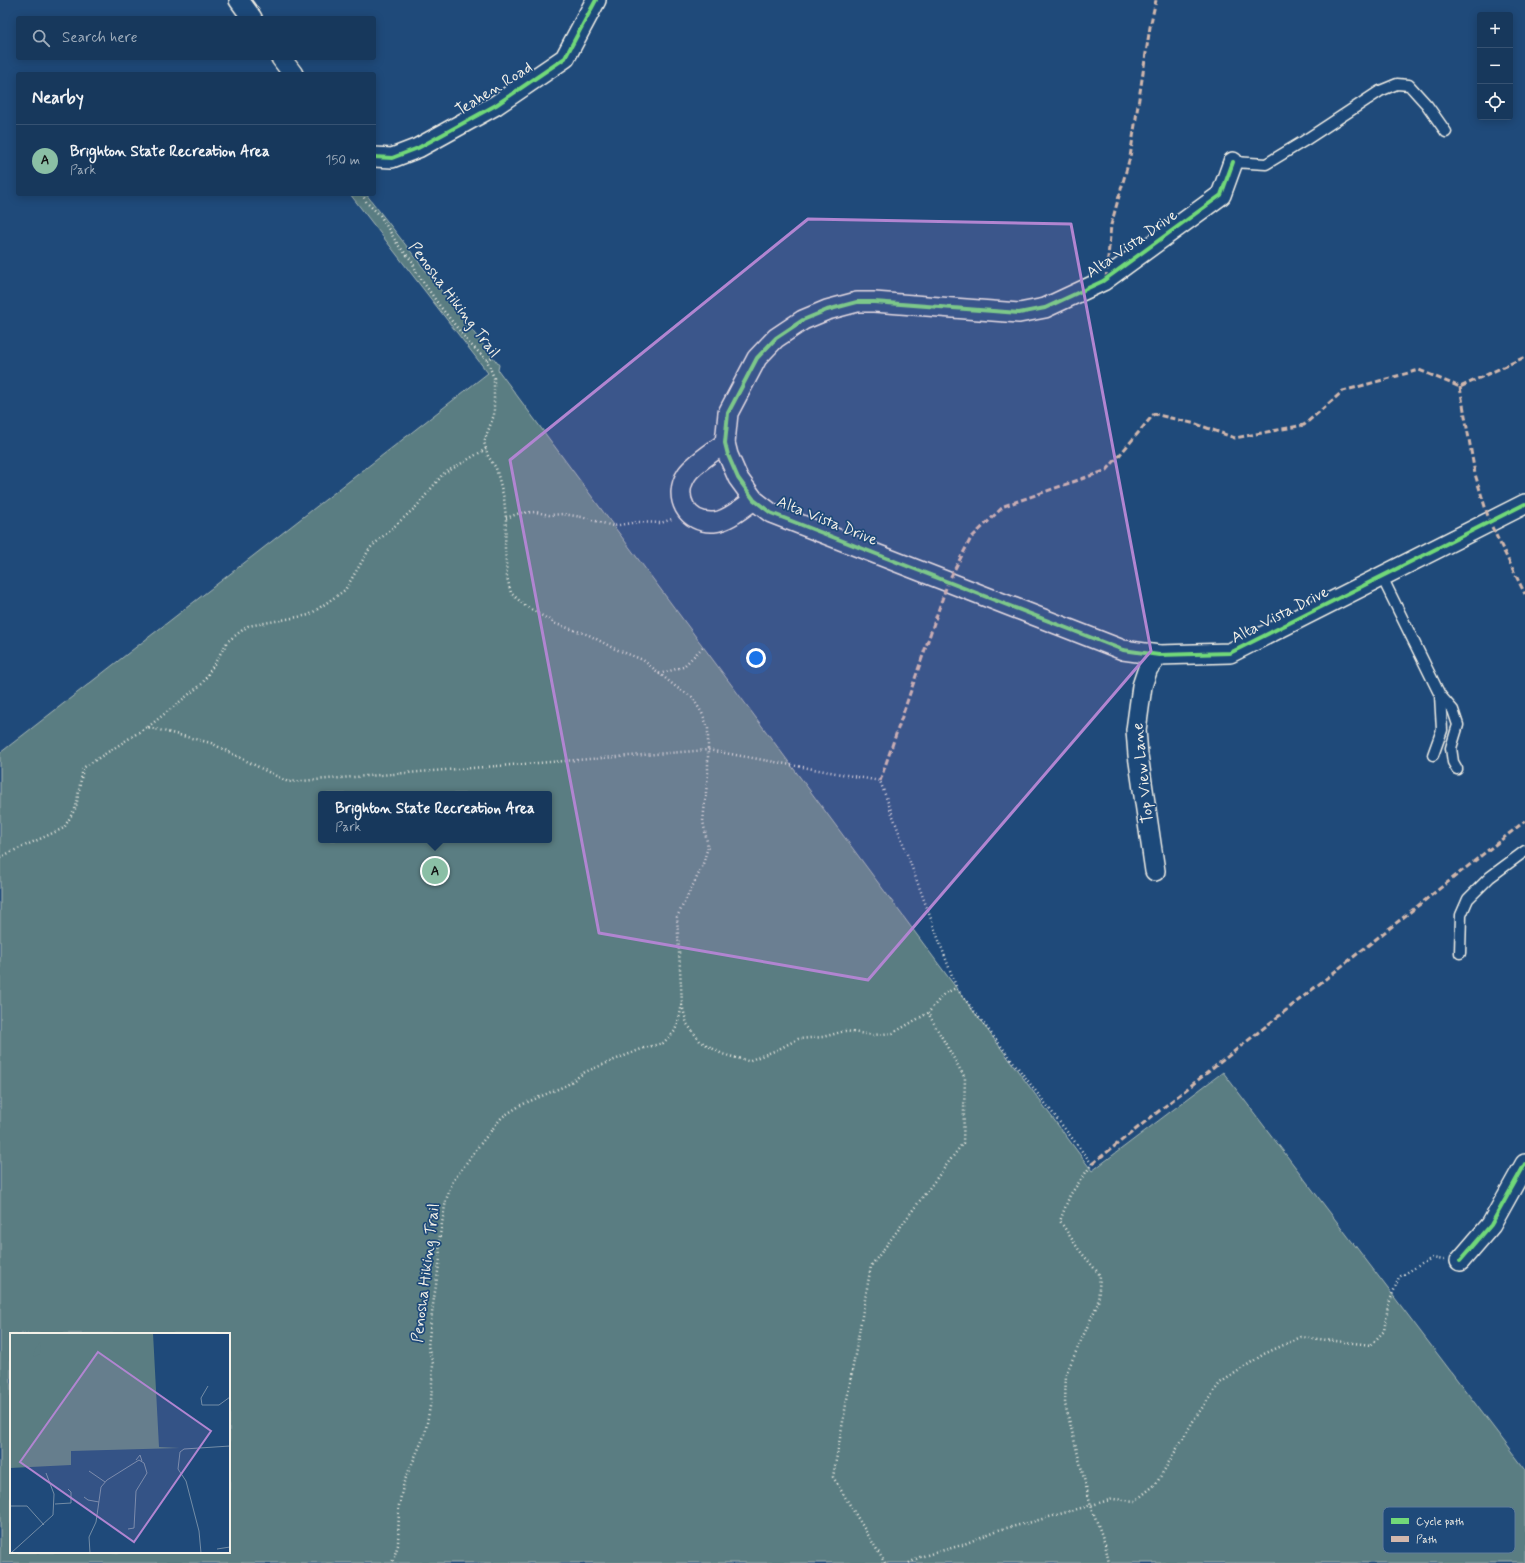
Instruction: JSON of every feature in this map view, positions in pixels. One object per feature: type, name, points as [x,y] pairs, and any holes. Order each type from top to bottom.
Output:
[{"type":"street","points":[[239,0],[251,16]]},
{"type":"street","name":"Teahen Road","points":[[376,157],[392,158],[418,148],[496,105],[565,58],[596,0]]},
{"type":"street","points":[[282,60],[292,72]]},
{"type":"street","name":"Alta Vista Drive","points":[[1234,162],[1221,195],[1103,281],[1045,308],[1019,313],[863,302],[827,310],[803,320],[776,338],[757,358],[728,413],[725,443],[728,455],[738,478],[754,500],[771,513],[1123,650],[1159,655],[1230,653],[1525,504]]},
{"type":"street","points":[[688,511],[681,500],[680,490],[683,480],[688,472],[725,443]]},
{"type":"street","name":"Alta Vista Drive","points":[[688,511],[696,518],[714,522],[723,520],[754,500]]},
{"type":"street","name":"Top View Lane","points":[[1155,871],[1138,755],[1136,730],[1142,686],[1148,668],[1159,655]]},
{"type":"street","points":[[1460,1261],[1491,1225],[1525,1164]]},
{"type":"lane","points":[[1234,162],[1266,164],[1304,141],[1380,90],[1397,84],[1408,85],[1427,105],[1446,132]]},
{"type":"lane","points":[[1382,577],[1440,695],[1453,710],[1458,725],[1451,748],[1453,762],[1457,769]]},
{"type":"lane","points":[[1433,755],[1442,730],[1440,695]]},
{"type":"lane","points":[[1460,953],[1461,915],[1468,899],[1490,877],[1525,851]]},
{"type":"path","points":[[487,360],[493,357]]},
{"type":"path","points":[[0,857],[64,828],[76,807],[83,768],[147,727],[202,684],[228,641],[248,626],[309,615],[345,590],[370,548],[417,506],[443,474],[486,450]]},
{"type":"path","points":[[506,518],[520,513],[536,512],[549,515],[563,514],[582,517],[613,526],[638,522],[661,523],[688,511]]},
{"type":"path","points":[[658,674],[683,667],[703,647]]},
{"type":"path","points":[[147,727],[211,743],[288,782],[708,750],[880,781],[957,989],[1092,1164],[1070,1195],[1060,1221],[1079,1250],[1100,1275],[1098,1303],[1066,1374],[1065,1404],[1091,1506],[1105,1544],[1109,1563]]},
{"type":"path","points":[[682,1003],[687,1024],[700,1041],[722,1054],[748,1061],[777,1050],[798,1039],[823,1037],[845,1031],[873,1035],[893,1033],[928,1013],[944,994],[956,988]]},
{"type":"path","points":[[885,1563],[833,1477],[871,1266],[963,1143],[965,1078],[928,1013]]},
{"type":"path","points":[[909,1563],[920,1557],[962,1545],[998,1530],[1113,1499],[1135,1501],[1156,1484],[1195,1418],[1220,1383],[1257,1358],[1301,1337],[1371,1345],[1384,1331],[1388,1306],[1399,1277],[1432,1258],[1460,1261]]},
{"type":"highlighted area","points":[[808,219],[1071,224],[1151,651],[868,980],[599,933],[510,460]]},
{"type":"green space","points":[[352,196],[368,196],[499,365],[498,370],[1092,1171],[1223,1072],[1525,1469],[1525,1563],[0,1563],[0,753],[488,373]]},
{"type":"marked path","points":[[1106,279],[1111,225],[1130,157],[1150,27],[1156,0]]},
{"type":"marked path","points":[[880,781],[948,582],[971,538],[1004,506],[1107,470],[1154,414],[1196,424],[1235,438],[1304,425],[1343,391],[1419,370],[1460,387],[1525,357]]},
{"type":"marked path","points":[[1460,387],[1475,474],[1490,523],[1525,594]]},
{"type":"marked path","points":[[1092,1164],[1525,821]]},
{"type":"cycle path","points":[[376,157],[392,158],[418,148],[496,105],[565,58],[596,0]]},
{"type":"cycle path","points":[[1233,162],[1221,195],[1103,281],[1045,308],[1019,313],[857,302],[827,310],[803,320],[776,338],[757,358],[728,413],[725,443],[728,455],[738,478],[754,500],[771,513],[1123,650],[1159,655],[1230,653],[1525,504]]},
{"type":"cycle path","points":[[1460,1261],[1491,1225],[1525,1164]]},
{"type":"place","name":"Brighton State Recreation Area","points":[[435,871]]}]
